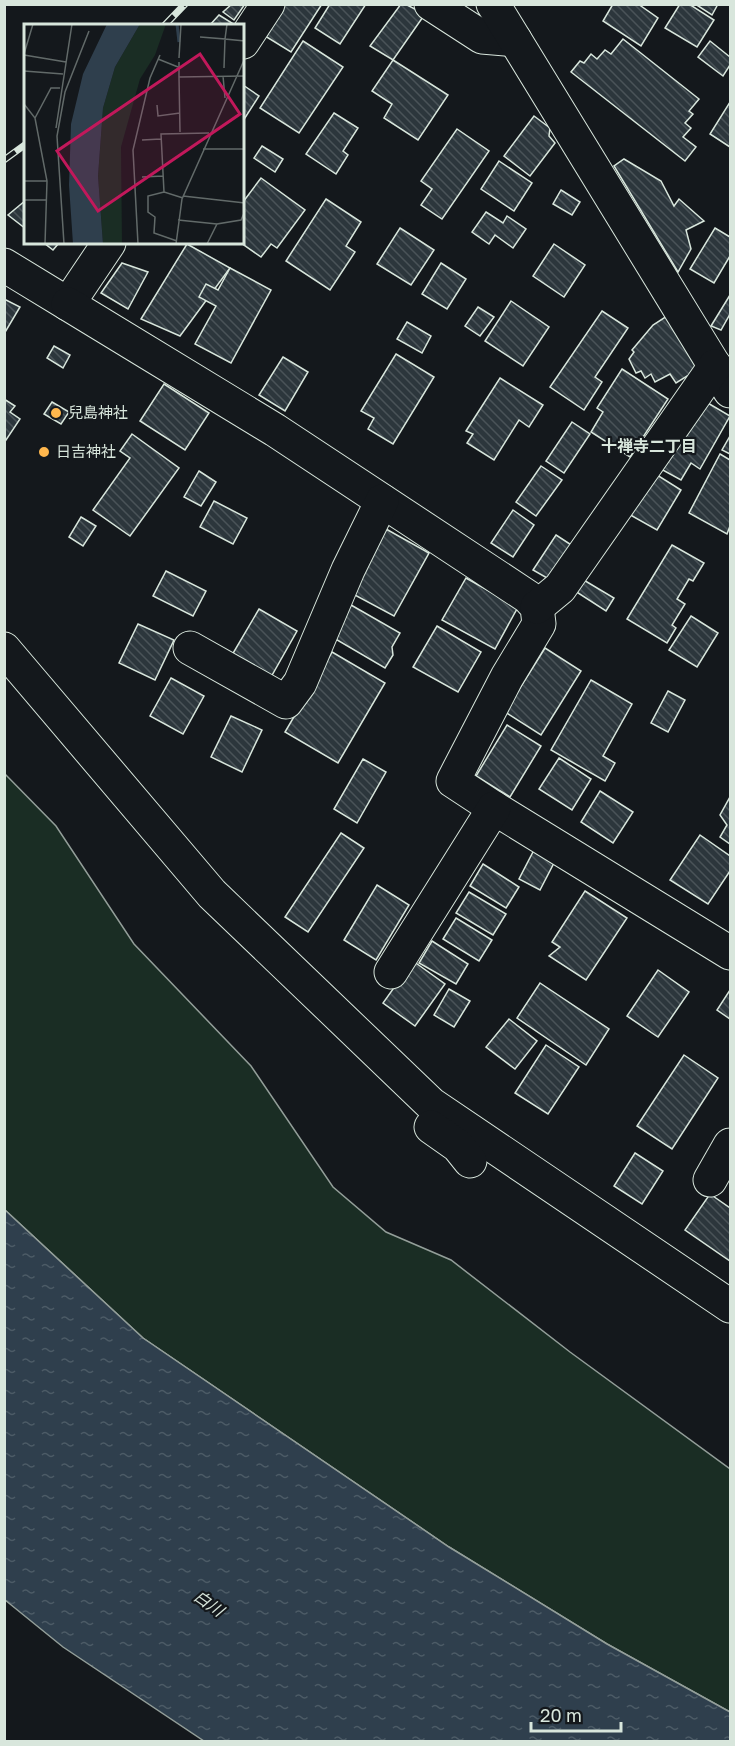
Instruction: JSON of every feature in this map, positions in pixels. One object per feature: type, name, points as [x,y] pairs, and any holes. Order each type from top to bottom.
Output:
[{"type":"street","points":[[244,40],[268,4]]},
{"type":"street","points":[[430,4],[482,38],[515,40]]},
{"type":"street","points":[[493,4],[723,378],[560,588],[537,606]]},
{"type":"street","points":[[68,304],[108,244]]},
{"type":"street","points":[[4,265],[275,430],[528,597],[537,606],[539,624],[507,677],[453,781],[730,953]]},
{"type":"street","points":[[190,648],[286,702],[300,683],[348,570],[382,501]]},
{"type":"street","points":[[4,649],[212,894],[431,1104],[730,1306]]},
{"type":"street","points":[[391,972],[494,808]]},
{"type":"street","points":[[406,1080],[417,1118],[458,1146],[470,1161]]},
{"type":"street","points":[[710,1180],[730,1145]]},
{"type":"green space","points":[[4,773],[56,826],[134,944],[251,1066],[333,1187],[386,1232],[451,1260],[570,1352],[730,1469],[730,1712],[607,1644],[449,1547],[143,1338],[5,1210]]},
{"type":"water","name":"白川","points":[[5,1210],[143,1338],[449,1547],[607,1644],[730,1712],[730,1741],[204,1741],[63,1647],[5,1600]]},
{"type":"building","points":[[232,4],[245,4],[234,20],[223,12]]},
{"type":"building","points":[[285,4],[322,4],[291,52],[265,36]]},
{"type":"building","points":[[330,4],[366,4],[340,44],[315,28]]},
{"type":"building","points":[[401,4],[425,14],[393,60],[370,46]]},
{"type":"building","points":[[613,4],[638,4],[658,18],[641,46],[603,21]]},
{"type":"building","points":[[680,4],[689,4],[714,20],[697,47],[665,28]]},
{"type":"building","points":[[695,4],[718,4],[712,15]]},
{"type":"building","points":[[219,15],[232,23],[232,24],[211,24]]},
{"type":"building","points":[[623,39],[699,99],[689,111],[693,114],[685,123],[691,128],[683,137],[696,147],[685,161],[571,72],[580,61],[584,63],[591,54],[597,59],[605,50],[611,54]]},
{"type":"building","points":[[303,41],[343,67],[299,133],[260,108]]},
{"type":"building","points":[[710,41],[730,57],[730,65],[723,76],[698,57]]},
{"type":"building","points":[[393,60],[448,95],[418,140],[384,118],[392,104],[372,91]]},
{"type":"building","points":[[244,86],[259,96],[244,119]]},
{"type":"building","points":[[730,102],[730,147],[710,134]]},
{"type":"building","points":[[334,113],[358,128],[343,151],[348,155],[336,174],[306,154]]},
{"type":"building","points":[[534,116],[550,128],[549,136],[555,143],[530,176],[504,156]]},
{"type":"building","points":[[457,129],[489,151],[442,219],[421,205],[432,189],[421,181]]},
{"type":"building","points":[[262,146],[283,159],[275,172],[254,158]]},
{"type":"building","points":[[624,159],[661,181],[674,206],[679,199],[704,221],[686,230],[691,249],[678,272],[614,166]]},
{"type":"building","points":[[499,161],[532,183],[514,211],[481,189]]},
{"type":"building","points":[[261,178],[305,210],[277,248],[271,244],[261,257],[242,244],[244,201]]},
{"type":"building","points":[[561,190],[580,202],[572,215],[553,204]]},
{"type":"building","points":[[326,199],[361,222],[346,246],[355,252],[330,290],[286,261]]},
{"type":"building","points":[[24,202],[24,227],[8,215]]},
{"type":"building","points":[[486,212],[503,223],[507,216],[526,229],[513,248],[495,235],[489,244],[472,232]]},
{"type":"building","points":[[400,228],[434,250],[411,285],[377,264]]},
{"type":"building","points":[[715,228],[730,237],[730,256],[714,283],[690,269]]},
{"type":"building","points":[[45,244],[58,244],[53,250]]},
{"type":"building","points":[[187,244],[230,268],[180,336],[141,319]]},
{"type":"building","points":[[554,244],[585,265],[564,297],[533,276]]},
{"type":"building","points":[[122,263],[148,272],[128,309],[101,293]]},
{"type":"building","points":[[441,263],[466,279],[447,309],[422,294]]},
{"type":"building","points":[[230,268],[271,290],[231,363],[195,344],[216,306],[199,297],[206,284],[218,290]]},
{"type":"building","points":[[730,295],[730,314],[721,330],[711,326]]},
{"type":"building","points":[[4,299],[20,307],[4,334]]},
{"type":"building","points":[[511,301],[549,327],[523,366],[485,341]]},
{"type":"building","points":[[478,307],[494,317],[480,336],[465,326]]},
{"type":"building","points":[[602,311],[628,328],[595,377],[602,382],[584,410],[550,387]]},
{"type":"building","points":[[670,314],[704,370],[692,386],[687,376],[676,383],[670,374],[655,382],[651,374],[645,378],[641,371],[636,373],[629,359],[634,352],[632,350],[653,325]]},
{"type":"building","points":[[407,322],[431,336],[422,353],[397,339]]},
{"type":"building","points":[[54,346],[70,355],[63,368],[47,358]]},
{"type":"building","points":[[396,354],[434,377],[393,444],[368,429],[374,418],[361,411]]},
{"type":"building","points":[[283,357],[308,372],[285,411],[259,395]]},
{"type":"building","points":[[622,369],[668,399],[630,457],[591,432],[603,412],[597,408]]},
{"type":"building","points":[[500,378],[543,405],[529,427],[519,420],[494,460],[467,443],[473,434],[466,431]]},
{"type":"building","points":[[164,384],[209,413],[185,450],[140,421]]},
{"type":"building","points":[[4,399],[15,406],[10,412],[20,419],[4,443]]},
{"type":"building","points":[[701,399],[730,416],[700,469],[691,463],[681,480],[659,468]]},
{"type":"building","name":"兒島神社","points":[[52,402],[69,412],[61,424],[44,414]]},
{"type":"building","points":[[572,422],[590,434],[564,473],[546,461]]},
{"type":"building","points":[[132,434],[179,468],[130,536],[93,510],[130,458],[120,451]]},
{"type":"building","points":[[730,436],[730,454],[722,450]]},
{"type":"building","points":[[720,454],[730,460],[730,526],[727,534],[689,513]]},
{"type":"building","points":[[541,466],[562,480],[536,516],[516,502]]},
{"type":"building","points":[[649,470],[681,490],[657,530],[625,512]]},
{"type":"building","points":[[199,471],[216,482],[201,506],[184,497]]},
{"type":"building","points":[[214,501],[247,518],[233,544],[200,527]]},
{"type":"building","points":[[513,510],[534,525],[513,557],[491,543]]},
{"type":"building","points":[[81,517],[96,526],[83,546],[69,537]]},
{"type":"building","points":[[386,529],[429,553],[394,616],[351,593]]},
{"type":"building","points":[[556,535],[576,548],[554,582],[533,570]]},
{"type":"building","points":[[672,545],[704,563],[693,581],[689,579],[677,599],[685,604],[672,625],[676,628],[667,643],[627,619]]},
{"type":"building","points":[[166,571],[206,591],[193,616],[153,596]]},
{"type":"building","points":[[466,578],[518,607],[495,649],[442,620]]},
{"type":"building","points":[[582,579],[614,598],[606,611],[575,591]]},
{"type":"building","points":[[351,605],[400,633],[392,647],[393,655],[385,668],[332,637]]},
{"type":"building","points":[[259,609],[297,631],[271,677],[232,655]]},
{"type":"building","points":[[691,616],[718,633],[697,667],[669,650]]},
{"type":"building","points":[[138,624],[174,640],[155,680],[119,663]]},
{"type":"building","points":[[437,626],[481,652],[458,692],[413,667]]},
{"type":"building","points":[[545,648],[581,671],[541,735],[505,712]]},
{"type":"building","points":[[332,652],[385,683],[338,763],[285,732]]},
{"type":"building","points":[[171,678],[204,696],[183,734],[150,716]]},
{"type":"building","points":[[591,680],[632,704],[603,756],[615,763],[605,781],[551,750]]},
{"type":"building","points":[[668,691],[685,700],[668,732],[651,723]]},
{"type":"building","points":[[231,716],[262,730],[242,772],[211,757]]},
{"type":"building","points":[[507,725],[541,746],[510,797],[476,776]]},
{"type":"building","points":[[559,758],[591,779],[572,810],[539,789]]},
{"type":"building","points":[[363,759],[386,772],[357,823],[334,809]]},
{"type":"building","points":[[600,791],[633,812],[613,843],[581,822]]},
{"type":"building","points":[[730,797],[730,844],[720,837],[727,825],[720,815]]},
{"type":"building","points":[[341,833],[364,848],[308,932],[285,917]]},
{"type":"building","points":[[700,835],[730,856],[730,871],[708,904],[670,880]]},
{"type":"building","points":[[534,850],[555,861],[540,890],[519,879]]},
{"type":"building","points":[[483,864],[519,887],[506,908],[470,886]]},
{"type":"building","points":[[377,885],[409,905],[376,960],[344,940]]},
{"type":"building","points":[[585,891],[627,918],[586,980],[549,956],[560,947],[552,942]]},
{"type":"building","points":[[469,892],[506,914],[493,935],[456,913]]},
{"type":"building","points":[[456,918],[492,940],[479,961],[443,939]]},
{"type":"building","points":[[432,941],[468,964],[456,984],[419,963]]},
{"type":"building","points":[[413,961],[445,984],[415,1026],[383,1003]]},
{"type":"building","points":[[658,970],[689,992],[658,1037],[627,1016]]},
{"type":"building","points":[[540,983],[609,1029],[586,1065],[517,1018]]},
{"type":"building","points":[[449,989],[470,1001],[454,1027],[434,1015]]},
{"type":"building","points":[[730,990],[730,1019],[717,1010]]},
{"type":"building","points":[[509,1019],[537,1041],[515,1069],[486,1047]]},
{"type":"building","points":[[546,1045],[579,1067],[548,1114],[515,1093]]},
{"type":"building","points":[[684,1055],[718,1078],[672,1149],[637,1126]]},
{"type":"building","points":[[635,1153],[663,1171],[642,1204],[614,1186]]},
{"type":"building","points":[[710,1194],[730,1208],[730,1261],[685,1230]]},
{"type":"railway","points":[[166,24],[185,4]]},
{"type":"railway","points":[[4,160],[24,145]]},
{"type":"place","name":"兒島神社","points":[[56,413]]},
{"type":"place","name":"日吉神社","points":[[44,452]]},
{"type":"district","name":"十禅寺二丁目","points":[[649,446]]}]
